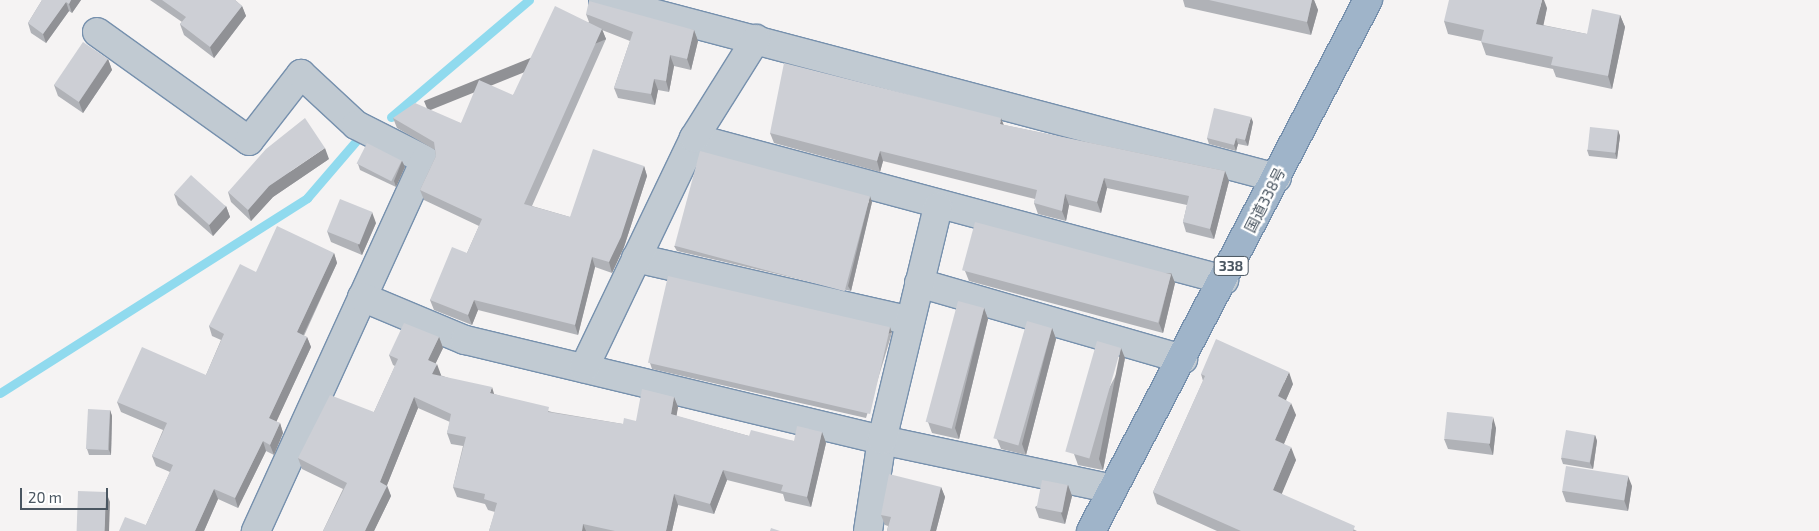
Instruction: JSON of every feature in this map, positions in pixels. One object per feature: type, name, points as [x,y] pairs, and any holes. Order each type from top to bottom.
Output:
[{"type":"highway","name":"国道338号","points":[[1091,531],[1183,359],[1368,0]]},
{"type":"street","points":[[603,0],[756,38],[1277,178]]},
{"type":"street","points":[[97,32],[249,141],[301,74],[356,124],[425,160],[256,531]]},
{"type":"street","points":[[584,368],[694,138],[756,38]]},
{"type":"street","points":[[694,138],[938,207],[1224,280]]},
{"type":"street","points":[[868,531],[882,440],[938,207]]},
{"type":"street","points":[[636,258],[910,321]]},
{"type":"street","points":[[919,283],[1183,359]]},
{"type":"street","points":[[362,297],[465,340],[882,440],[1113,489]]},
{"type":"building","points":[[42,0],[71,0],[69,4],[66,2],[43,34],[28,23]]},
{"type":"building","points":[[162,0],[235,0],[242,6],[210,47],[180,24],[186,17]]},
{"type":"building","points":[[1209,0],[1312,0],[1307,22]]},
{"type":"building","points":[[1449,0],[1542,0],[1536,24],[1587,34],[1592,9],[1620,15],[1608,76],[1551,65],[1553,57],[1481,42],[1484,30],[1444,21]]},
{"type":"building","points":[[589,1],[694,30],[687,59],[670,55],[666,81],[654,79],[651,94],[614,88],[633,32],[586,14]]},
{"type":"building","points":[[555,6],[602,29],[524,204],[570,217],[593,149],[644,166],[621,237],[609,262],[592,257],[575,325],[474,300],[468,315],[430,300],[452,247],[467,253],[482,219],[420,190],[436,156],[434,142],[393,118],[415,103],[461,123],[479,80],[513,95]]},
{"type":"building","points":[[83,42],[108,59],[79,102],[54,85]]},
{"type":"building","points":[[784,63],[1001,118],[1000,124],[1225,171],[1210,229],[1183,222],[1189,196],[1104,178],[1097,202],[1065,194],[1062,211],[1034,203],[1037,190],[880,151],[877,161],[770,133]]},
{"type":"building","points":[[1214,108],[1251,117],[1245,140],[1236,138],[1234,145],[1207,138]]},
{"type":"building","points":[[305,118],[325,148],[269,186],[248,210],[228,192],[266,149]]},
{"type":"building","points":[[1590,127],[1618,130],[1615,153],[1588,150]]},
{"type":"building","points":[[367,143],[402,161],[391,181],[357,163]]},
{"type":"building","points":[[700,151],[870,197],[845,291],[675,246]]},
{"type":"building","points":[[191,175],[226,206],[209,225],[174,194]]},
{"type":"building","points":[[340,199],[372,212],[359,245],[327,231]]},
{"type":"building","points":[[975,222],[1171,275],[1158,323],[962,270]]},
{"type":"building","points":[[277,226],[334,253],[297,332],[307,337],[269,418],[280,423],[270,445],[263,441],[235,498],[214,489],[195,531],[119,531],[125,517],[146,525],[173,465],[152,456],[167,423],[117,402],[142,347],[206,375],[224,334],[209,326],[240,264],[256,272]]},
{"type":"building","points":[[668,276],[890,327],[870,414],[648,363]]},
{"type":"building","points":[[958,301],[984,308],[952,429],[926,422]]},
{"type":"building","points":[[1027,321],[1052,328],[1018,445],[993,438]]},
{"type":"building","points":[[404,323],[439,337],[428,360],[437,364],[432,374],[492,387],[490,393],[549,407],[548,412],[623,424],[624,418],[636,421],[642,389],[674,397],[671,414],[749,436],[751,430],[794,441],[797,426],[822,432],[807,497],[781,491],[783,485],[723,470],[710,504],[674,494],[666,531],[615,531],[583,524],[582,531],[489,531],[497,503],[484,499],[485,494],[453,487],[466,437],[447,433],[451,414],[414,397],[380,482],[387,486],[365,531],[323,531],[347,483],[298,458],[330,395],[374,412],[398,359],[389,355]]},
{"type":"building","points":[[1216,339],[1289,372],[1278,396],[1291,403],[1275,440],[1291,447],[1273,490],[1355,526],[1353,531],[1241,531],[1153,492],[1205,376],[1201,374]]},
{"type":"building","points":[[1097,341],[1121,348],[1089,458],[1065,452]]},
{"type":"building","points":[[88,409],[110,410],[108,450],[86,449]]},
{"type":"building","points":[[1447,412],[1493,417],[1490,444],[1444,439]]},
{"type":"building","points":[[1566,430],[1595,435],[1590,463],[1561,458]]},
{"type":"building","points":[[1566,466],[1628,476],[1624,501],[1562,491]]},
{"type":"building","points":[[889,474],[941,487],[930,531],[887,531],[891,517],[881,515]]},
{"type":"building","points":[[1042,480],[1068,485],[1062,512],[1037,507]]},
{"type":"building","points":[[78,491],[106,492],[105,531],[77,531]]},
{"type":"waterway","points":[[391,117],[529,0]]},
{"type":"waterway","points":[[0,393],[307,198],[356,141]]}]
